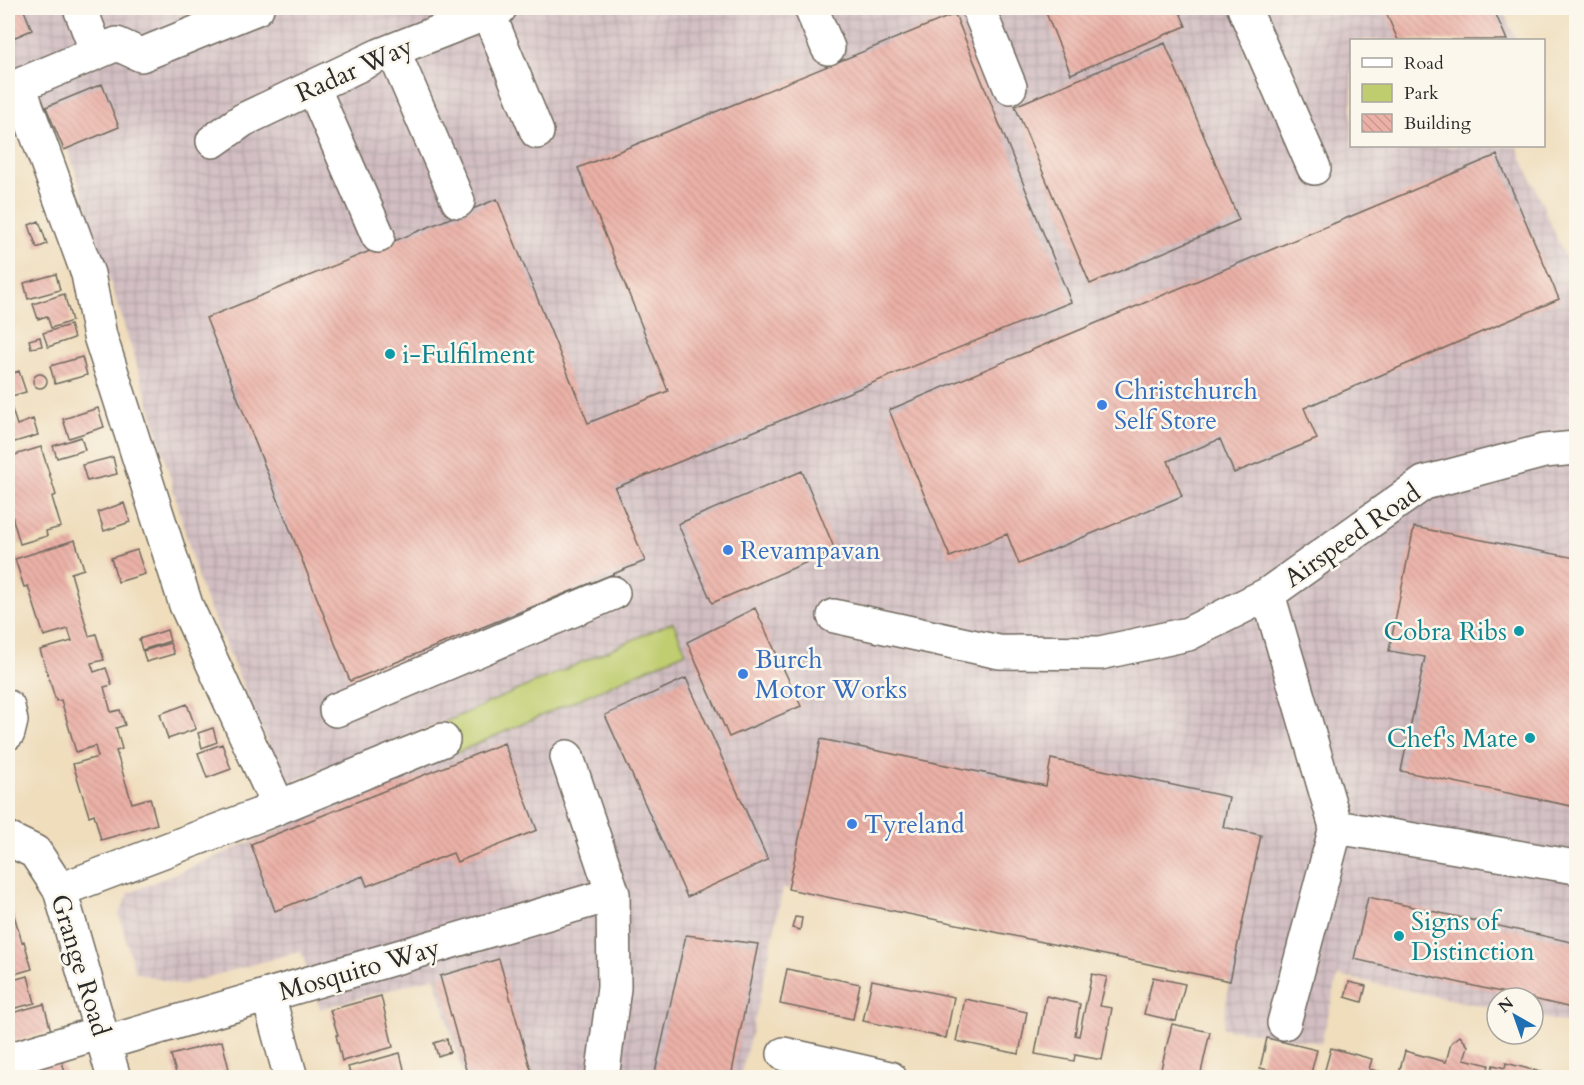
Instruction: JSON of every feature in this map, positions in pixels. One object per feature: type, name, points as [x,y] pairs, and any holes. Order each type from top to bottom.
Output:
[{"type":"street","points":[[80,8],[97,52]]},
{"type":"street","points":[[257,8],[141,55],[117,44],[20,85],[88,274],[100,336],[186,605],[270,804]]},
{"type":"street","points":[[811,8],[828,48]]},
{"type":"street","points":[[978,8],[1010,87]]},
{"type":"street","points":[[1245,8],[1314,168]]},
{"type":"street","points":[[494,10],[537,132]]},
{"type":"street","name":"Radar Way","points":[[213,141],[243,120],[313,87],[393,50],[494,10]]},
{"type":"street","points":[[393,50],[458,201]]},
{"type":"street","points":[[313,87],[378,236]]},
{"type":"street","name":"Airspeed Road","points":[[834,616],[999,652],[1100,652],[1188,634],[1268,594],[1424,483],[1544,451],[1576,448]]},
{"type":"street","points":[[336,710],[613,593]]},
{"type":"street","name":"Airspeed Road","points":[[1268,594],[1336,826]]},
{"type":"street","points":[[8,707],[11,721],[8,732]]},
{"type":"street","points":[[60,890],[270,804],[443,740]]},
{"type":"street","points":[[567,757],[613,894],[614,988],[602,1077]]},
{"type":"street","points":[[1284,1023],[1336,826],[1576,867]]},
{"type":"street","name":"Grange Road","points":[[8,838],[35,852],[60,890],[114,1077]]},
{"type":"street","name":"Mosquito Way","points":[[8,1060],[268,995],[613,894]]},
{"type":"street","points":[[268,995],[291,1077]]},
{"type":"street","points":[[784,1054],[890,1077]]},
{"type":"shaded area","points":[[8,8],[1502,8],[1516,39],[1350,39],[1350,147],[1517,147],[1576,282],[1576,1025],[1545,1019],[1545,986],[1485,986],[1485,1007],[1338,976],[1321,1043],[1223,1028],[1229,981],[783,888],[760,998],[740,1077],[464,1077],[435,977],[320,1009],[301,951],[180,985],[135,972],[119,914],[129,893],[686,652],[672,622],[445,722],[286,785],[200,586],[154,419],[68,149],[64,150],[34,80],[8,74]]},
{"type":"green space","points":[[673,622],[686,652],[456,753],[445,722]]},
{"type":"building","points":[[8,8],[23,8],[32,30],[8,40]]},
{"type":"building","points":[[1044,8],[1178,8],[1186,26],[1071,74]]},
{"type":"building","points":[[1384,8],[1493,8],[1507,39],[1398,39]]},
{"type":"building","name":"i-Fulfilment","points":[[955,14],[1071,302],[615,488],[645,561],[350,681],[206,318],[497,199],[588,423],[668,391],[578,168]]},
{"type":"building","points":[[1165,43],[1239,220],[1090,284],[1015,106]]},
{"type":"building","points":[[102,84],[119,127],[64,150],[46,107]]},
{"type":"building","points":[[1497,155],[1559,299],[1304,408],[1317,439],[1234,473],[1220,439],[1168,461],[1182,496],[1019,564],[1007,534],[950,557],[889,410]]},
{"type":"building","points":[[39,221],[47,244],[37,248],[29,225]]},
{"type":"building","points":[[56,274],[60,290],[28,299],[24,283]]},
{"type":"building","points":[[64,294],[72,321],[51,328],[47,316],[38,319],[33,304]]},
{"type":"building","points":[[70,325],[74,338],[48,347],[43,333]]},
{"type":"building","points":[[40,337],[42,346],[31,348],[29,340]]},
{"type":"building","points":[[82,357],[87,375],[55,384],[50,366]]},
{"type":"building","points":[[19,371],[26,392],[8,397],[8,375]]},
{"type":"building","points":[[37,374],[43,374],[47,381],[43,388],[37,388],[33,384],[33,378]]},
{"type":"building","points":[[8,397],[17,425],[33,419],[38,435],[8,444]]},
{"type":"building","points":[[98,408],[104,427],[69,438],[63,419]]},
{"type":"building","points":[[81,437],[85,450],[57,458],[53,446]]},
{"type":"building","points":[[41,447],[56,495],[52,497],[61,527],[46,531],[47,536],[20,544],[8,502],[8,457]]},
{"type":"building","points":[[113,457],[117,474],[87,481],[82,465]]},
{"type":"building","points":[[802,471],[835,550],[712,603],[678,524]]},
{"type":"building","points":[[124,503],[130,522],[104,531],[98,512]]},
{"type":"building","points":[[1414,527],[1576,558],[1576,807],[1401,771],[1425,657],[1389,651]]},
{"type":"building","points":[[75,540],[84,569],[71,573],[89,636],[96,634],[104,660],[91,663],[94,672],[106,668],[112,685],[104,687],[111,712],[120,710],[125,725],[116,728],[122,749],[116,751],[132,803],[150,798],[157,824],[101,840],[94,814],[89,816],[73,764],[98,757],[95,746],[76,752],[61,700],[56,701],[40,650],[72,641],[68,629],[44,636],[28,586],[24,587],[15,559]]},
{"type":"building","points":[[137,550],[145,574],[118,582],[111,558]]},
{"type":"building","name":"Burch Motor Works","points":[[755,608],[801,706],[729,737],[687,642]]},
{"type":"building","points":[[167,630],[170,641],[142,650],[139,639]]},
{"type":"building","points":[[170,643],[174,654],[146,662],[143,651]]},
{"type":"building","points":[[686,678],[768,860],[687,897],[605,715]]},
{"type":"building","points":[[187,704],[196,729],[168,739],[160,714]]},
{"type":"building","points":[[213,728],[217,742],[202,748],[198,733]]},
{"type":"building","points":[[821,739],[1046,786],[1051,759],[1229,797],[1223,827],[1261,835],[1230,981],[788,889]]},
{"type":"building","points":[[504,743],[537,830],[457,862],[453,853],[367,886],[363,876],[275,911],[251,844]]},
{"type":"building","points":[[222,744],[231,769],[207,778],[198,753]]},
{"type":"building","points":[[1368,897],[1576,943],[1576,1009],[1545,1002],[1545,986],[1485,986],[1485,989],[1354,959]]},
{"type":"building","points":[[13,912],[32,969],[8,976],[8,913]]},
{"type":"building","points":[[795,917],[802,918],[800,930],[792,928]]},
{"type":"building","points":[[686,935],[758,944],[731,1077],[654,1077]]},
{"type":"building","points":[[499,959],[533,1077],[468,1077],[440,976]]},
{"type":"building","points":[[787,969],[860,984],[853,1019],[780,1004]]},
{"type":"building","points":[[1092,974],[1107,977],[1100,1006],[1112,1008],[1102,1060],[1075,1055],[1074,1061],[1035,1054],[1046,996],[1080,1004],[1075,1035],[1079,1036]]},
{"type":"building","points":[[28,976],[35,1003],[8,1010],[8,981]]},
{"type":"building","points":[[1153,977],[1185,984],[1176,1021],[1144,1014]]},
{"type":"building","points":[[872,980],[954,997],[946,1038],[863,1021]]},
{"type":"building","points":[[1349,982],[1366,986],[1362,1002],[1345,997]]},
{"type":"building","points":[[381,996],[393,1047],[342,1061],[336,1035],[338,1035],[330,1010]]},
{"type":"building","points":[[965,999],[1027,1012],[1019,1054],[956,1041]]},
{"type":"building","points":[[44,1004],[51,1031],[8,1043],[8,1014]]},
{"type":"building","points":[[1172,1024],[1210,1032],[1200,1077],[1159,1077]]},
{"type":"building","points":[[1460,1036],[1468,1046],[1464,1059],[1489,1065],[1486,1077],[1398,1077],[1405,1051],[1446,1062],[1451,1043]]},
{"type":"building","points":[[1267,1038],[1317,1050],[1310,1077],[1296,1077],[1260,1068]]},
{"type":"building","points":[[447,1039],[450,1052],[438,1056],[434,1043]]},
{"type":"building","points":[[222,1041],[229,1069],[197,1077],[177,1077],[171,1055]]},
{"type":"building","points":[[1331,1048],[1372,1059],[1369,1069],[1392,1074],[1391,1077],[1323,1077]]},
{"type":"building","points":[[400,1053],[406,1077],[351,1077],[348,1067]]},
{"type":"building","points":[[62,1061],[66,1077],[12,1077],[11,1075]]},
{"type":"building","points":[[1506,1063],[1560,1077],[1490,1077],[1493,1065],[1505,1068]]},
{"type":"place","name":"i-Fulfilment","points":[[390,354]]},
{"type":"place","name":"Christchurch Self Store","points":[[1102,405]]},
{"type":"place","name":"Revampavan","points":[[728,550]]},
{"type":"place","name":"Cobra Ribs","points":[[1519,631]]},
{"type":"place","name":"Burch Motor Works","points":[[743,674]]},
{"type":"place","name":"Chef's Mate","points":[[1530,738]]},
{"type":"place","name":"Tyreland","points":[[852,824]]},
{"type":"place","name":"Signs of Distinction","points":[[1399,936]]}]
